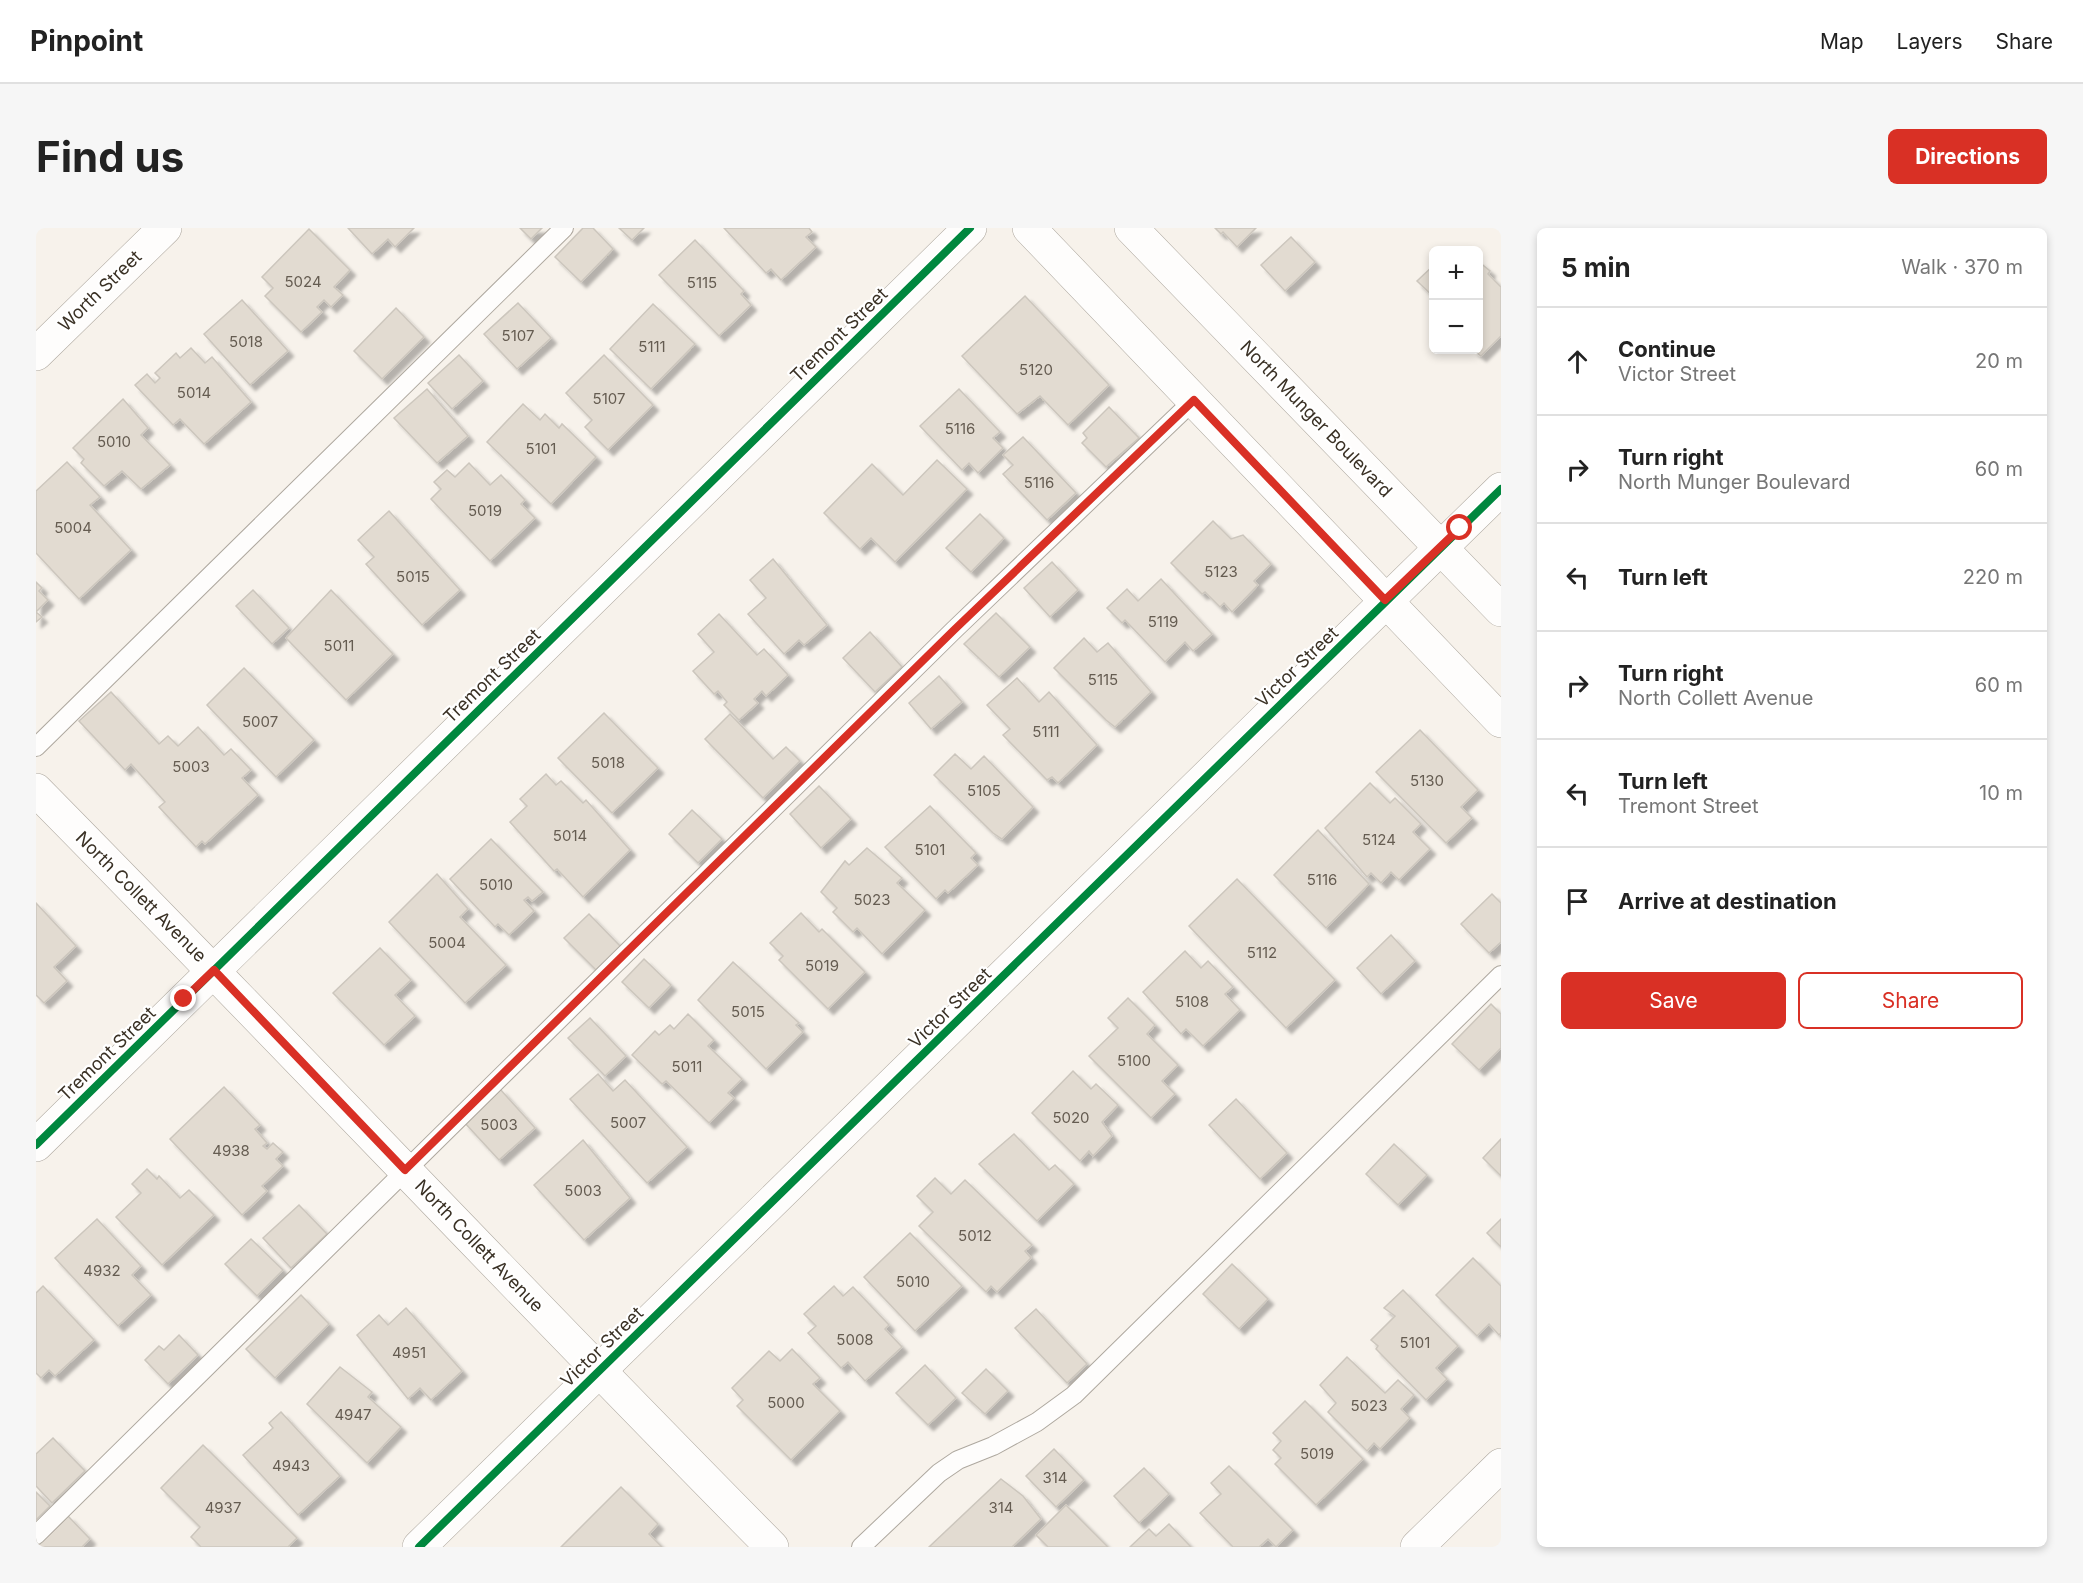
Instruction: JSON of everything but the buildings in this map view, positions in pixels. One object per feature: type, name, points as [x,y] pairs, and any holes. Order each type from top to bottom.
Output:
[{"type":"street","name":"Worth Street","points":[[36,354],[165,228]]},
{"type":"street","name":"Tremont Street","points":[[36,1145],[970,228]]},
{"type":"street","points":[[1029,228],[1501,721]]},
{"type":"street","name":"North Munger Boulevard","points":[[1131,228],[1501,610]]},
{"type":"street","name":"Victor Street","points":[[419,1547],[1501,489]]},
{"type":"street","name":"North Collett Avenue","points":[[36,790],[214,970],[598,1371],[772,1547]]},
{"type":"street","points":[[1417,1547],[1501,1465]]},
{"type":"lane","points":[[36,747],[564,228]]},
{"type":"lane","points":[[36,1535],[946,638],[1194,400]]},
{"type":"lane","points":[[861,1547],[939,1473],[958,1460],[993,1446],[1037,1422],[1074,1395],[1501,975]]},
{"type":"cycle path","points":[[36,1145],[970,228]]},
{"type":"cycle path","points":[[419,1547],[1501,489]]},
{"type":"route","points":[[184,999],[214,970],[405,1170],[954,630],[1194,400],[1385,600],[1460,528]]}]
